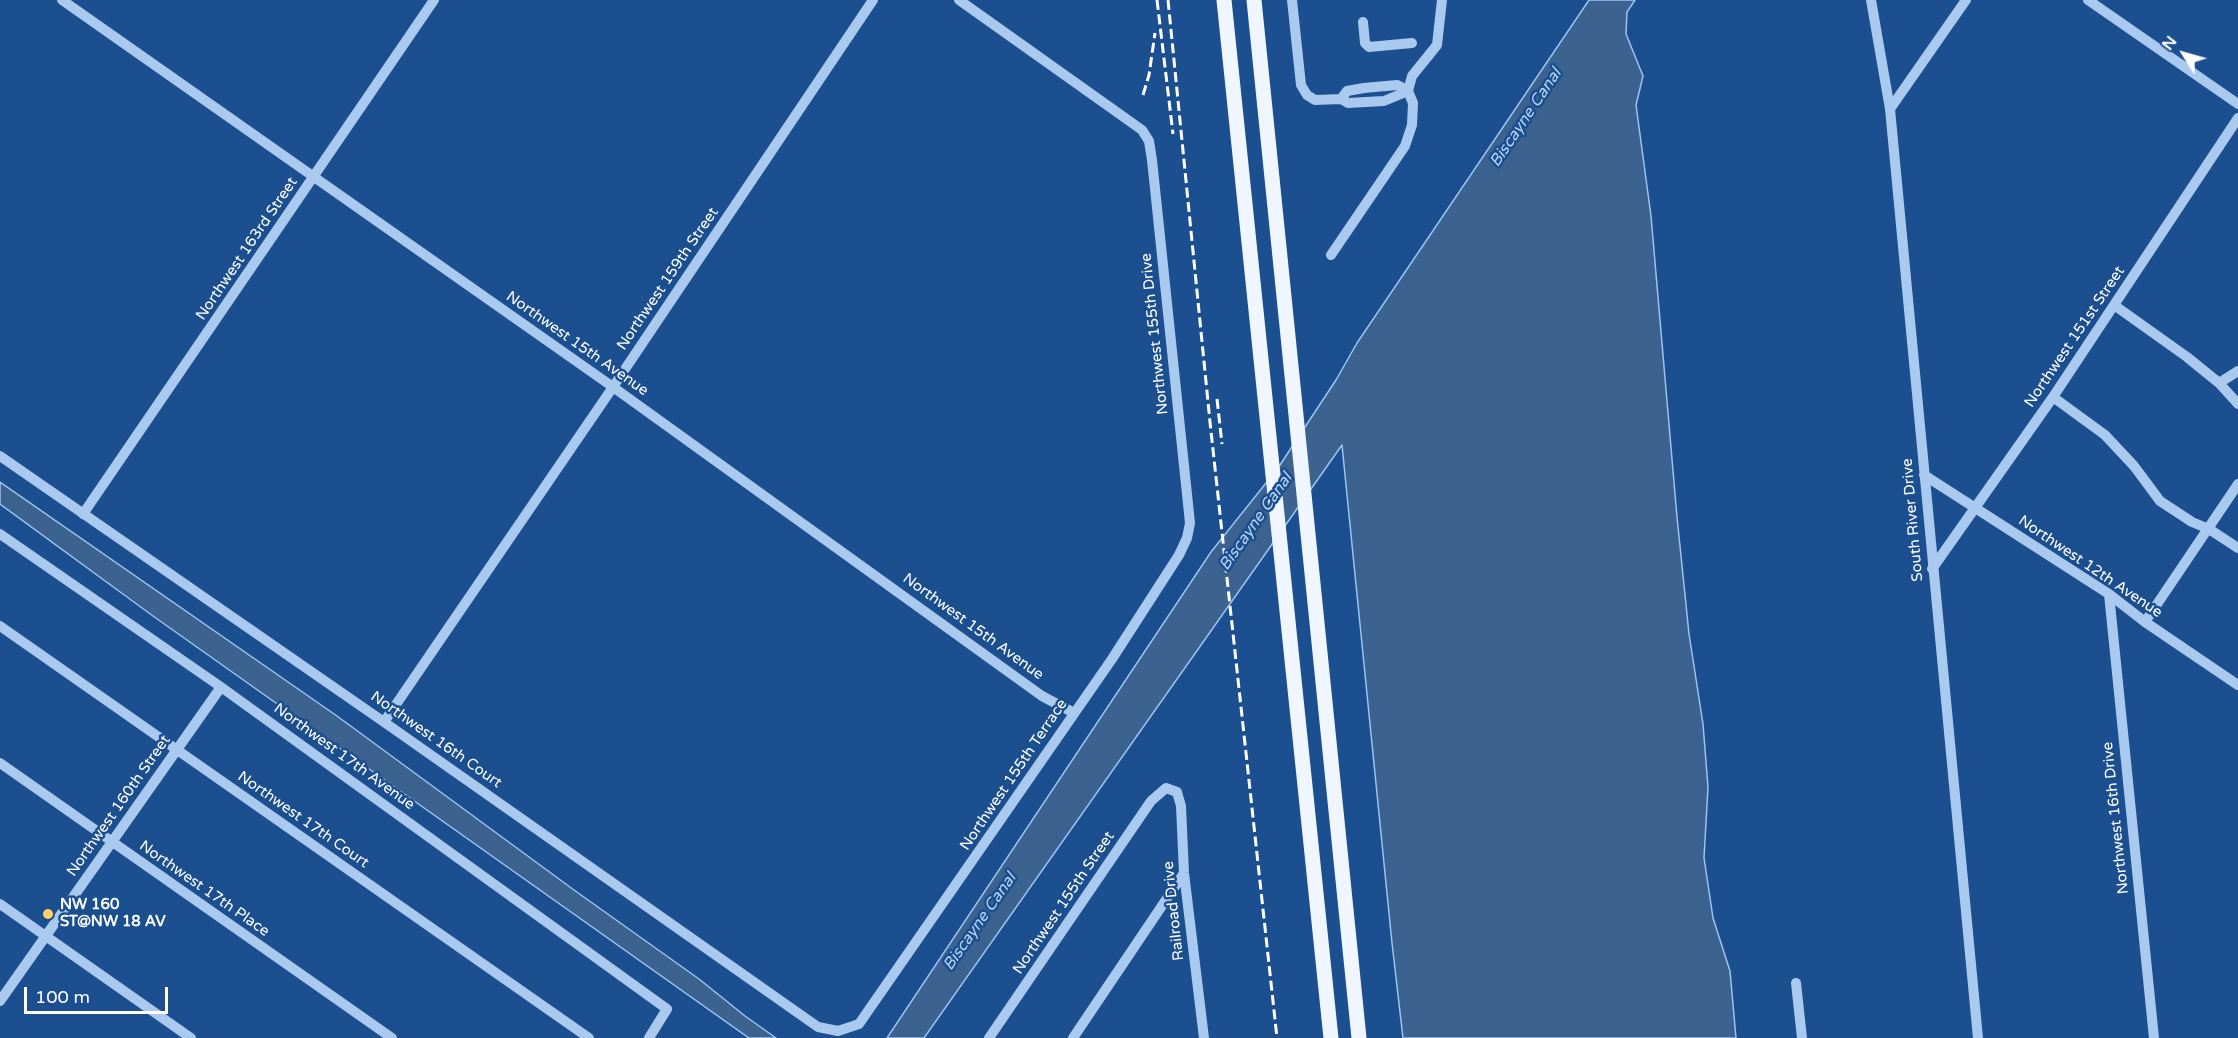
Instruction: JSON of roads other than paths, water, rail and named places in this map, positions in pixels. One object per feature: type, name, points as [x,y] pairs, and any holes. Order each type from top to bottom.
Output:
[{"type":"main road","points":[[1224,0],[1331,1038]]},
{"type":"main road","points":[[1254,0],[1359,1038]]},
{"type":"street","name":"Northwest 15th Avenue","points":[[62,0],[613,387],[1042,696],[1074,713]]},
{"type":"street","name":"Northwest 163rd Street","points":[[83,514],[434,0]]},
{"type":"street","name":"Northwest 159th Street","points":[[384,722],[873,0]]},
{"type":"street","name":"Northwest 155th Drive","points":[[959,0],[1142,130],[1149,141],[1190,522],[1187,538]]},
{"type":"street","points":[[1292,0],[1302,85],[1307,95],[1315,100],[1341,99],[1347,92],[1364,88],[1397,85],[1408,90]]},
{"type":"street","points":[[1331,255],[1406,146],[1412,125],[1413,103],[1408,90],[1412,76],[1437,45],[1442,0]]},
{"type":"street","name":"South River Drive","points":[[1871,0],[1890,109],[1978,1038]]},
{"type":"street","points":[[1890,109],[1966,0]]},
{"type":"street","points":[[2088,0],[2238,104]]},
{"type":"street","points":[[1363,22],[1365,43],[1369,47],[1412,43]]},
{"type":"street","name":"Northwest 151st Street","points":[[1932,569],[1977,509],[2053,398],[2238,118]]},
{"type":"street","points":[[2114,306],[2187,357],[2218,383],[2238,404]]},
{"type":"street","points":[[2218,383],[2238,371]]},
{"type":"street","points":[[2053,398],[2105,435],[2134,466],[2160,501],[2192,522],[2209,528],[2238,548]]},
{"type":"street","name":"Northwest 16th Court","points":[[0,456],[818,1027],[838,1031],[859,1024]]},
{"type":"street","name":"Northwest 12th Avenue","points":[[1924,476],[2109,594],[2145,622],[2238,685]]},
{"type":"street","points":[[2145,622],[2238,484]]},
{"type":"street","name":"Northwest 17th Avenue","points":[[0,534],[221,687],[667,1009],[649,1038]]},
{"type":"street","name":"Northwest 155th Terrace","points":[[859,1024],[1074,713],[1160,585],[1187,538]]},
{"type":"street","name":"Northwest 16th Drive","points":[[2109,594],[2154,1038]]},
{"type":"street","name":"Northwest 17th Court","points":[[0,626],[589,1038]]},
{"type":"street","name":"Northwest 160th Street","points":[[0,1001],[221,687]]},
{"type":"street","name":"Northwest 17th Place","points":[[0,764],[392,1038]]},
{"type":"street","name":"Railroad Drive","points":[[1166,788],[1177,792],[1180,806],[1184,873],[1204,1037]]},
{"type":"street","name":"Northwest 155th Street","points":[[989,1038],[1151,801],[1166,788]]},
{"type":"street","points":[[1073,1038],[1184,873]]},
{"type":"street","points":[[0,904],[191,1038]]},
{"type":"street","points":[[1796,984],[1802,1038]]},
{"type":"water","name":"Biscayne Canal","points":[[1589,0],[1635,0],[1627,12],[1626,34],[1643,76],[1636,105],[1651,216],[1677,517],[1689,634],[1703,724],[1708,787],[1704,858],[1713,918],[1730,971],[1736,1038],[1403,1038],[1342,445],[924,1038],[887,1038],[1211,552],[1278,468],[1336,380],[1357,343]]},
{"type":"water","points":[[0,482],[337,716],[699,979],[776,1038],[749,1038],[153,616],[0,504]]},
{"type":"railway","points":[[1157,0],[1173,134]]},
{"type":"railway","points":[[1168,0],[1210,422],[1277,1038]]},
{"type":"railway","points":[[1143,95],[1149,75],[1155,33]]},
{"type":"railway","points":[[1217,399],[1222,444]]},
{"type":"place","name":"NW 160 ST@NW 18 AV","points":[[48,914]]}]
